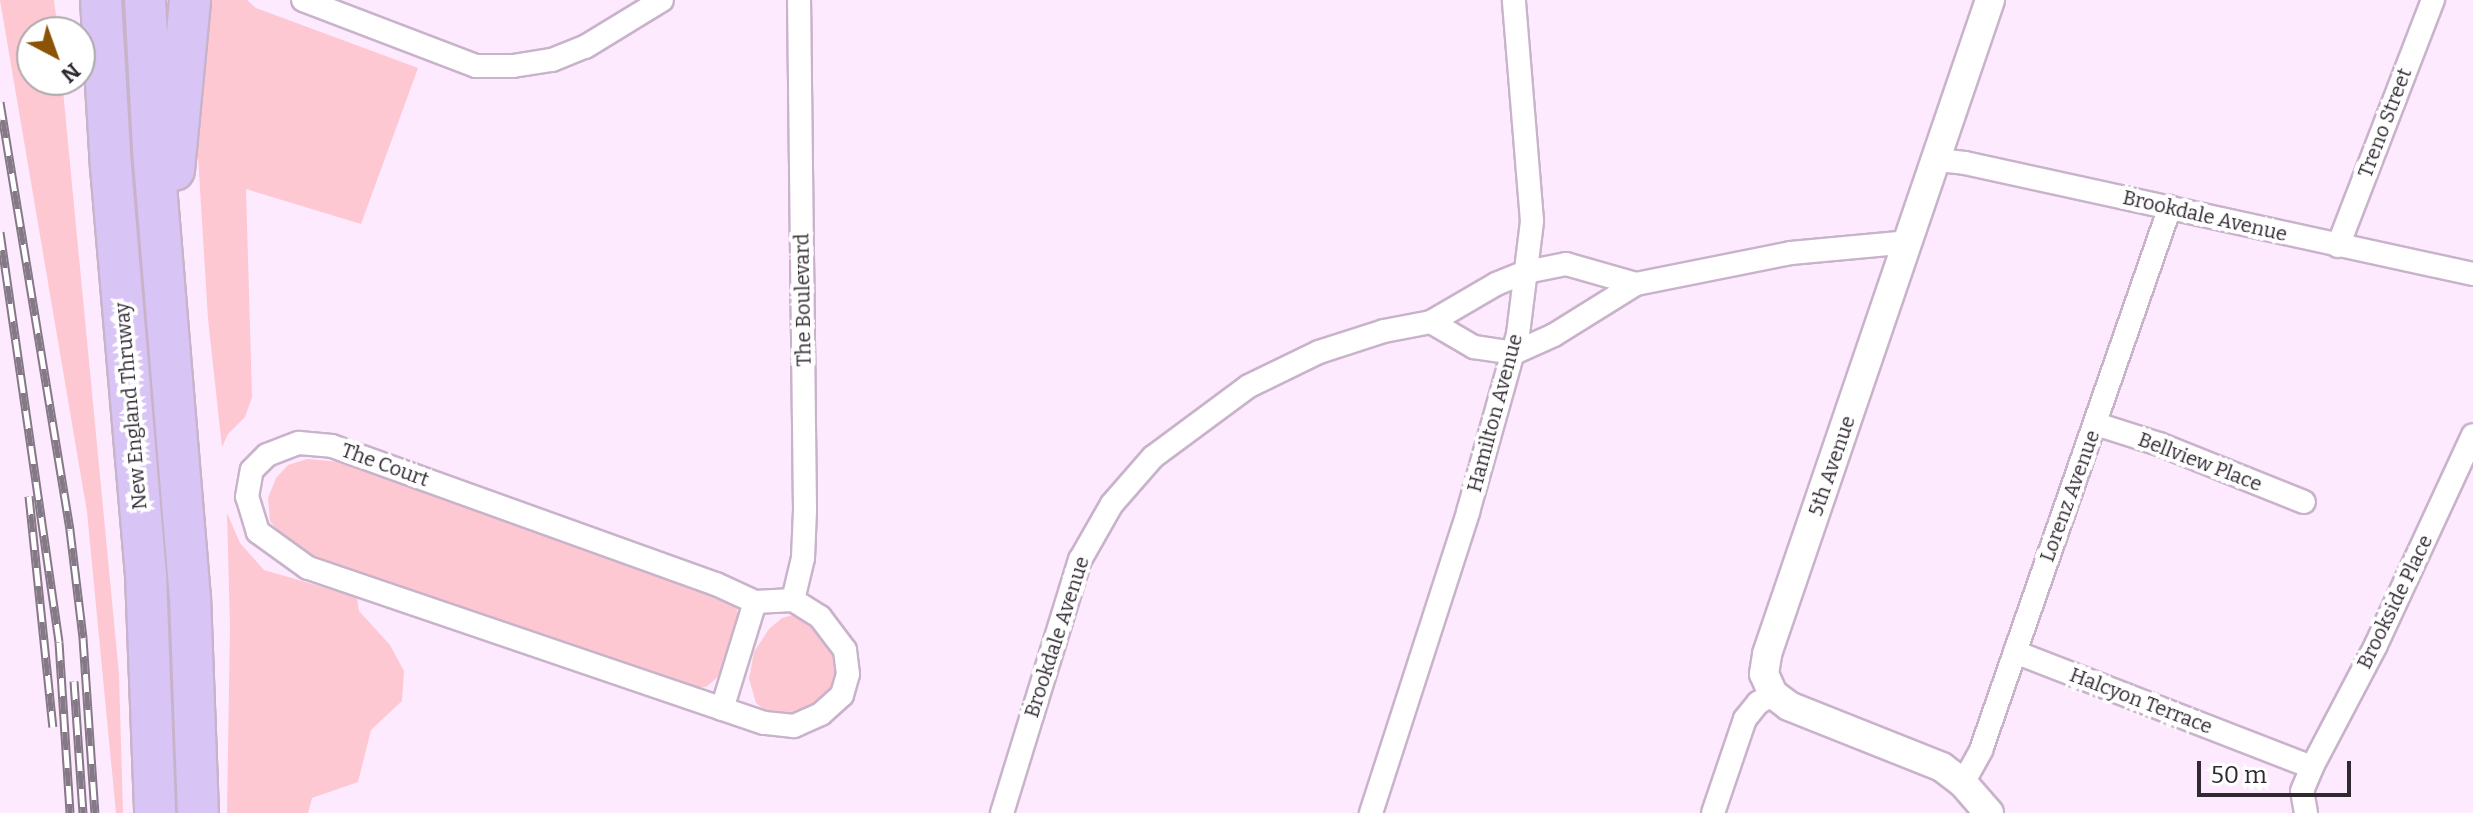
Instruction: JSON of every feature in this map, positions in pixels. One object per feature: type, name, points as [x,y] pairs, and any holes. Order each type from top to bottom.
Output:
[{"type":"highway","name":"New England Thruway","points":[[101,0],[120,279],[149,619],[155,813]]},
{"type":"highway","points":[[145,0],[165,298],[190,596],[198,813]]},
{"type":"highway","points":[[165,298],[190,0]]},
{"type":"highway","points":[[85,96],[92,156],[120,279]]},
{"type":"street","points":[[303,0],[476,66],[513,66],[552,60],[585,47],[662,0]]},
{"type":"street","name":"The Boulevard","points":[[793,600],[803,558],[805,510],[799,0]]},
{"type":"street","name":"Hamilton Avenue","points":[[1371,813],[1468,512],[1514,353],[1532,221],[1514,0]]},
{"type":"street","name":"5th Avenue","points":[[1773,694],[1764,674],[1767,654],[1990,0]]},
{"type":"street","name":"Treno Street","points":[[2338,246],[2433,0]]},
{"type":"street","name":"Brookdale Avenue","points":[[1937,160],[1965,163],[2473,274]]},
{"type":"street","name":"Lorenz Avenue","points":[[1963,783],[1981,750],[2170,207]]},
{"type":"street","name":"Brookdale Avenue","points":[[1514,353],[1554,335],[1636,284],[1791,253],[1909,242]]},
{"type":"street","name":"Brookdale Avenue","points":[[1002,813],[1080,560],[1112,504],[1153,457],[1249,386],[1319,352],[1384,331],[1431,322],[1496,284],[1526,272],[1566,264],[1636,284]]},
{"type":"street","points":[[1431,322],[1452,331],[1474,347],[1514,353]]},
{"type":"street","name":"Bellview Place","points":[[2096,424],[2159,444],[2304,502]]},
{"type":"street","name":"Brookside Place","points":[[2312,767],[2376,645],[2473,435]]},
{"type":"street","name":"The Court","points":[[299,443],[332,446],[716,584],[755,602],[793,600],[820,617],[845,650],[848,674],[842,695],[821,714],[794,726],[764,723],[308,568],[258,532],[247,497],[252,470],[278,449],[299,443]]},
{"type":"street","points":[[722,709],[755,602]]},
{"type":"street","name":"Halcyon Terrace","points":[[2015,652],[2312,767]]},
{"type":"street","points":[[1713,813],[1745,719],[1758,703],[1773,694],[1813,718],[1942,767],[1963,783],[1989,813]]},
{"type":"street","points":[[2306,813],[2302,791],[2312,767]]},
{"type":"shaded area","points":[[0,0],[54,0],[56,16],[16,16],[16,94]]},
{"type":"shaded area","points":[[203,0],[247,0],[256,8],[418,68],[361,224],[246,189],[252,397],[245,417],[228,434],[222,447],[208,319],[197,140]]},
{"type":"shaded area","points":[[16,96],[64,96],[119,674],[123,813],[116,813],[87,512]]},
{"type":"shaded area","points":[[307,459],[342,462],[725,596],[736,604],[740,626],[719,676],[706,687],[691,688],[293,549],[270,521],[268,498],[276,478],[288,465]]},
{"type":"shaded area","points":[[227,513],[240,543],[264,570],[357,597],[359,611],[390,645],[404,671],[402,701],[371,730],[358,782],[312,798],[308,813],[227,813],[230,626]]},
{"type":"shaded area","points":[[800,613],[815,624],[829,645],[838,672],[836,684],[827,701],[802,716],[769,714],[756,703],[749,679],[754,652],[769,629],[782,618]]},
{"type":"railway","points":[[0,102],[70,530],[83,638],[95,813]]},
{"type":"railway","points":[[0,232],[59,642],[70,813]]},
{"type":"railway","points":[[29,496],[53,727]]},
{"type":"railway","points":[[74,681],[83,813]]}]
